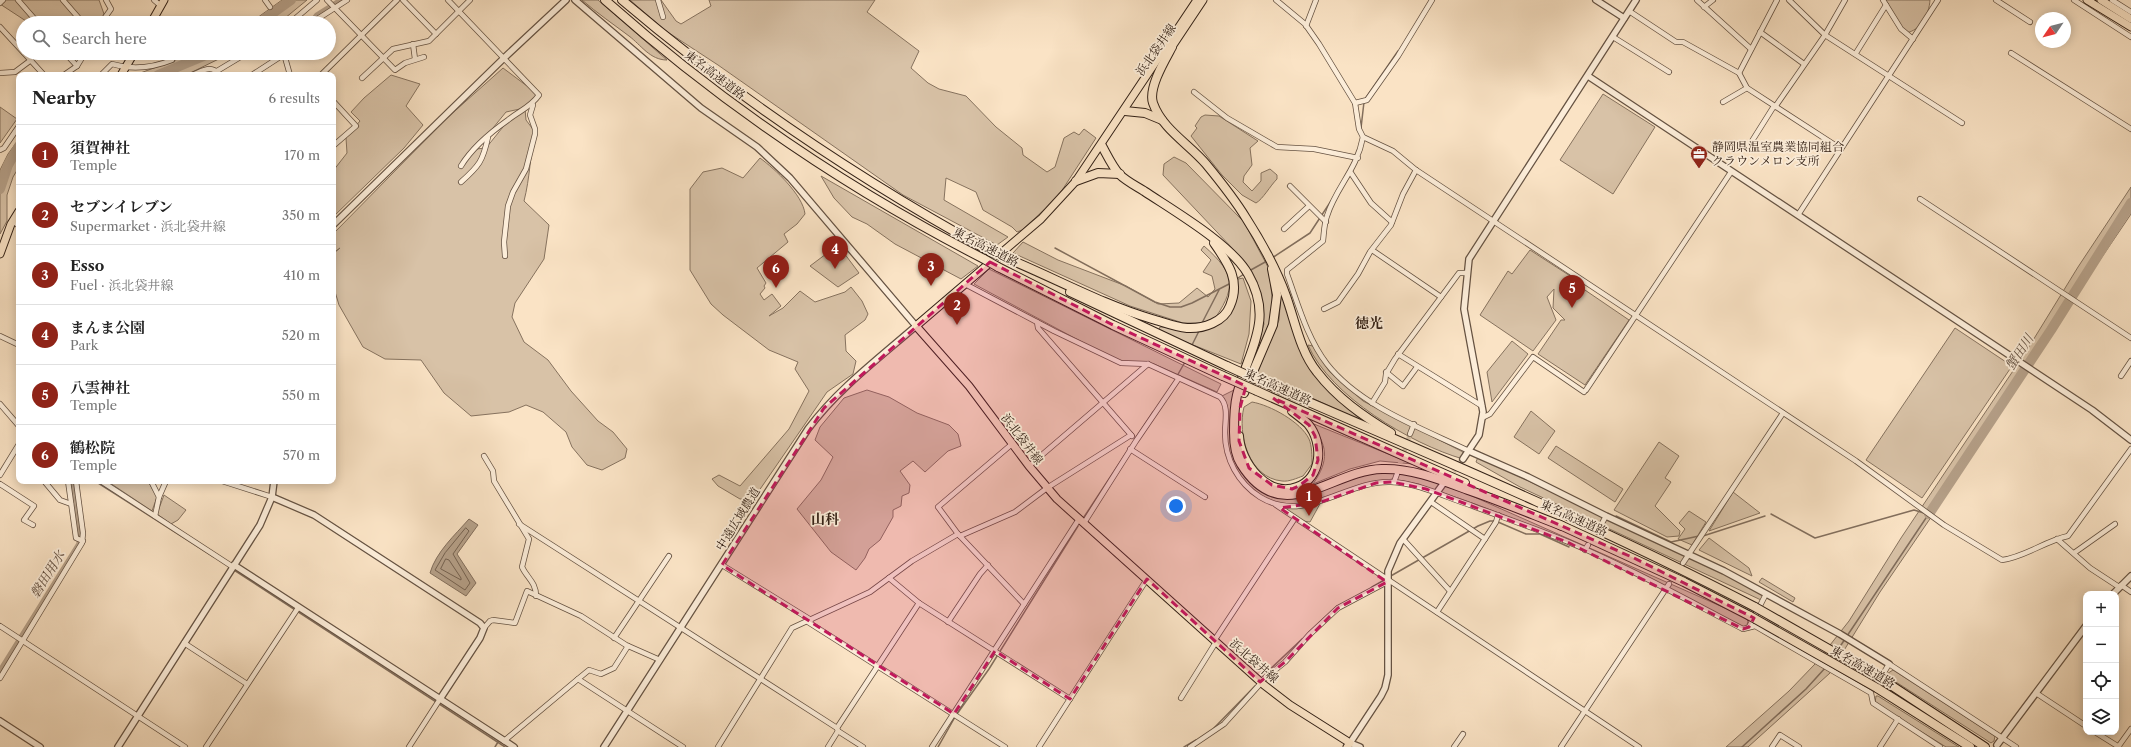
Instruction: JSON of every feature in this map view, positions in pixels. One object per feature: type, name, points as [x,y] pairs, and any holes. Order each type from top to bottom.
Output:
[{"type":"highway","name":"東名高速道路","points":[[605,0],[677,61],[802,153],[902,215],[998,267],[1112,325],[1684,582],[1750,616],[1970,747]]},
{"type":"highway","name":"東名高速道路","points":[[622,0],[688,54],[806,140],[884,192],[991,252],[1121,318],[1638,548],[1755,607],[1883,680],[1985,747]]},
{"type":"highway","points":[[1172,47],[1152,91],[1153,102],[1162,120],[1206,164],[1245,216],[1273,262],[1306,353],[1315,370],[1328,386],[1356,410],[1419,450]]},
{"type":"highway","points":[[1125,111],[1145,113],[1162,120]]},
{"type":"highway","points":[[1102,146],[1120,174],[1210,237],[1237,259],[1248,273],[1259,300],[1260,316],[1257,336],[1238,394],[1234,423],[1234,442],[1238,459],[1245,470],[1258,484],[1276,492],[1292,496],[1314,491],[1362,472],[1381,469],[1405,470],[1436,478],[1562,526]]},
{"type":"highway","points":[[1076,181],[1098,173],[1120,174]]},
{"type":"highway","points":[[1006,259],[1142,316],[1187,328],[1206,326],[1219,320],[1229,309],[1234,297],[1235,284],[1233,273],[1210,237]]},
{"type":"highway","points":[[1259,239],[1270,263],[1277,296],[1273,325],[1242,397],[1238,424],[1239,441],[1244,457],[1254,473],[1272,485],[1292,489],[1308,481],[1313,475],[1318,460],[1318,448],[1315,436],[1309,425],[1298,415],[1273,398]]},
{"type":"main road","name":"浜北袋井線","points":[[1197,0],[1102,146],[1076,181],[1041,219],[916,326],[969,386],[1028,466],[1047,488],[1081,521],[1261,683],[1290,706],[1349,745]]},
{"type":"main road","name":"浜北袋井線","points":[[1125,111],[1204,0]]},
{"type":"main road","points":[[2087,0],[2131,27]]},
{"type":"main road","points":[[2101,0],[2131,19]]},
{"type":"main road","points":[[155,16],[162,3]]},
{"type":"main road","points":[[123,72],[130,60]]},
{"type":"main road","points":[[0,254],[16,216]]},
{"type":"street","points":[[0,3],[3,0]]},
{"type":"street","points":[[18,0],[32,16]]},
{"type":"street","points":[[62,0],[77,16]]},
{"type":"street","points":[[106,0],[111,9],[106,16]]},
{"type":"street","points":[[154,0],[162,3]]},
{"type":"street","points":[[265,0],[270,7]]},
{"type":"street","points":[[299,16],[318,0]]},
{"type":"street","points":[[327,0],[395,70],[415,59],[424,57]]},
{"type":"street","points":[[322,16],[347,0]]},
{"type":"street","points":[[325,72],[397,0]]},
{"type":"street","points":[[403,0],[436,34]]},
{"type":"street","points":[[448,0],[539,95],[533,105],[530,115],[535,129],[535,134],[526,169],[513,192],[508,206],[504,242],[505,256]]},
{"type":"street","points":[[362,78],[393,49],[429,40],[470,0]]},
{"type":"street","points":[[336,222],[504,58],[566,0]]},
{"type":"street","points":[[575,0],[701,108],[757,147],[773,161],[790,178],[916,326]]},
{"type":"street","points":[[658,0],[663,17]]},
{"type":"street","points":[[1276,0],[1306,26],[1355,103],[1359,129],[1363,137],[1393,151],[1416,170],[1493,222],[1856,461],[1944,525],[2002,560],[2011,559],[2057,539],[2068,536],[2131,450]]},
{"type":"street","points":[[1306,26],[1310,12],[1316,0]]},
{"type":"street","points":[[1355,103],[1367,100],[1398,56],[1432,0]]},
{"type":"street","points":[[1596,0],[1624,18]]},
{"type":"street","points":[[1463,459],[1479,435],[1482,418],[1482,406],[1464,309],[1469,259],[1636,0]]},
{"type":"street","points":[[1697,0],[1751,49]]},
{"type":"street","points":[[1704,7],[1713,0]]},
{"type":"street","points":[[1738,73],[1777,0]]},
{"type":"street","points":[[1788,0],[1825,35],[1856,53],[1962,123]]},
{"type":"street","points":[[1752,141],[1825,35],[1845,0]]},
{"type":"street","points":[[1883,0],[1901,29],[1913,39]]},
{"type":"street","points":[[1798,215],[1938,0]]},
{"type":"street","points":[[1996,0],[2030,22]]},
{"type":"street","points":[[2074,0],[2131,37]]},
{"type":"street","points":[[2112,0],[2131,12]]},
{"type":"street","points":[[1856,53],[1886,6]]},
{"type":"street","points":[[1629,11],[1676,42],[1683,42],[1738,73],[1747,88],[1774,107],[1841,149]]},
{"type":"street","points":[[0,27],[16,44]]},
{"type":"street","points":[[1760,32],[1804,64]]},
{"type":"street","points":[[1613,37],[1669,72]]},
{"type":"street","points":[[413,44],[415,59]]},
{"type":"street","points":[[2011,53],[2131,129]]},
{"type":"street","points":[[0,73],[15,72],[31,60],[41,72]]},
{"type":"street","points":[[71,60],[77,66]]},
{"type":"street","points":[[68,72],[77,66],[81,60]]},
{"type":"street","points":[[104,72],[112,64],[123,72],[172,60]]},
{"type":"street","points":[[219,72],[237,60]]},
{"type":"street","points":[[257,72],[276,60]]},
{"type":"street","points":[[286,60],[289,72]]},
{"type":"street","points":[[200,72],[210,68],[216,72]]},
{"type":"street","points":[[1588,76],[2092,410],[2131,440]]},
{"type":"street","points":[[1723,102],[1747,88]]},
{"type":"street","points":[[1194,92],[1227,118],[1277,147],[1314,150],[1358,158]]},
{"type":"street","points":[[336,103],[356,126],[336,143]]},
{"type":"street","points":[[461,166],[468,155],[507,120],[533,105]]},
{"type":"street","points":[[0,155],[2,149],[16,130]]},
{"type":"street","points":[[1363,137],[1358,158],[1329,211],[1323,241],[1287,270],[1287,274],[1310,335],[1326,363],[1353,390],[1372,403],[1414,424],[1689,554],[1766,594],[1850,640],[2016,747]]},
{"type":"street","points":[[461,182],[480,165],[488,138]]},
{"type":"street","points":[[1324,310],[1338,302],[1358,274],[1372,250],[1392,222],[1403,194],[1416,170]]},
{"type":"street","points":[[1350,172],[1371,203],[1392,222]]},
{"type":"street","points":[[1482,418],[1490,414],[1533,357],[1585,391],[1731,172]]},
{"type":"street","points":[[1290,186],[1326,222]]},
{"type":"street","points":[[1920,199],[2131,338]]},
{"type":"street","points":[[1284,229],[1309,206]]},
{"type":"street","points":[[1372,250],[1441,297]]},
{"type":"street","points":[[1372,403],[1385,382],[1386,372],[1398,354],[1459,273],[1467,273]]},
{"type":"street","points":[[965,284],[1037,322],[1121,363],[1148,364],[1220,397],[1224,400],[1226,411],[1226,441],[1229,460],[1244,484],[1261,497],[1271,502],[1387,581],[1437,612],[1639,747]]},
{"type":"street","points":[[1037,322],[1038,328],[1136,441]]},
{"type":"street","name":"中遠広域農道","points":[[604,747],[790,457],[824,408],[840,392],[916,326]]},
{"type":"street","points":[[0,336],[16,344]]},
{"type":"street","points":[[1398,354],[1417,367],[1435,375],[1482,406]]},
{"type":"street","points":[[2121,376],[2131,360]]},
{"type":"street","points":[[1028,466],[1148,364]]},
{"type":"street","points":[[1386,372],[1404,386],[1417,367]]},
{"type":"street","points":[[932,747],[1024,604],[1179,378]]},
{"type":"street","points":[[0,404],[14,421]]},
{"type":"street","points":[[1683,563],[1783,412]]},
{"type":"street","points":[[1410,434],[1414,424]]},
{"type":"street","points":[[718,747],[792,628],[870,592],[889,578],[959,535],[1009,515],[1047,488],[1131,435]]},
{"type":"street","points":[[1012,444],[938,507],[959,535],[1024,604]]},
{"type":"street","points":[[0,476],[16,449]]},
{"type":"street","points":[[1130,449],[1205,497]]},
{"type":"street","points":[[484,456],[493,471],[494,481],[529,539],[522,567],[533,581],[536,588],[536,596]]},
{"type":"street","points":[[1394,482],[1397,474]]},
{"type":"street","points":[[1271,502],[1287,506],[1310,505],[1365,485],[1394,482],[1437,494],[1585,550],[1666,589],[1742,629],[1755,626],[1829,668],[1874,691]]},
{"type":"street","points":[[0,484],[34,506],[24,520],[33,525]]},
{"type":"street","points":[[47,484],[60,500],[71,504]]},
{"type":"street","points":[[68,484],[76,538],[83,541]]},
{"type":"street","points":[[0,678],[79,550],[83,541],[76,484]]},
{"type":"street","points":[[106,484],[514,747]]},
{"type":"street","points":[[152,484],[159,497]]},
{"type":"street","points":[[155,516],[159,497],[165,484]]},
{"type":"street","points":[[231,484],[272,497],[300,508],[319,518],[476,620],[484,628]]},
{"type":"street","points":[[118,747],[260,525],[272,497],[274,484]]},
{"type":"street","points":[[1360,747],[1349,745],[1385,688],[1389,658],[1387,581],[1393,556],[1403,539],[1443,484]]},
{"type":"street","points":[[1430,502],[1485,539]]},
{"type":"street","points":[[1437,612],[1485,539],[1498,516]]},
{"type":"street","points":[[1601,525],[1606,516]]},
{"type":"street","points":[[1181,698],[1215,642],[1295,518]]},
{"type":"street","points":[[519,524],[761,678],[863,747]]},
{"type":"street","points":[[2074,553],[2115,524]]},
{"type":"street","points":[[1403,539],[1450,591]]},
{"type":"street","points":[[2057,539],[2100,576],[2131,592]]},
{"type":"street","points":[[1585,550],[1588,545]]},
{"type":"street","points":[[614,638],[668,556]]},
{"type":"street","points":[[722,565],[878,667],[1005,747]]},
{"type":"street","points":[[948,622],[980,574],[988,566]]},
{"type":"street","points":[[2116,591],[2131,576]]},
{"type":"street","points":[[889,578],[919,603],[1070,699]]},
{"type":"street","points":[[1039,747],[1147,579]]},
{"type":"street","points":[[1190,747],[1224,724],[1261,683],[1285,662],[1309,635],[1338,608],[1387,581]]},
{"type":"street","points":[[1561,747],[1669,584]]},
{"type":"street","points":[[409,747],[484,628],[490,621],[493,620],[515,623],[527,591],[581,616],[628,646],[660,660]]},
{"type":"street","points":[[1749,627],[1766,594]]},
{"type":"street","points":[[828,747],[919,603]]},
{"type":"street","points":[[206,747],[298,608]]},
{"type":"street","points":[[0,626],[185,747]]},
{"type":"street","points":[[1997,745],[2085,627]]},
{"type":"street","points":[[184,643],[247,684]]},
{"type":"street","points":[[504,741],[589,670],[602,674],[614,668],[628,646]]},
{"type":"street","points":[[1889,664],[1874,691],[1873,703],[1940,747]]},
{"type":"street","points":[[578,679],[683,747]]},
{"type":"street","points":[[2036,693],[2083,724]]},
{"type":"street","points":[[1880,747],[1898,719]]},
{"type":"street","points":[[0,722],[40,747]]},
{"type":"street","points":[[2100,735],[2118,747],[2131,729]]},
{"type":"street","points":[[1454,747],[1463,734]]},
{"type":"street","points":[[1772,747],[1780,734],[1799,747]]},
{"type":"highlighted area","points":[[990,262],[1113,325],[1246,386],[1240,408],[1239,441],[1249,468],[1272,485],[1292,489],[1299,486],[1313,475],[1318,460],[1315,436],[1309,425],[1273,398],[1634,558],[1754,618],[1749,627],[1743,629],[1567,542],[1426,489],[1392,482],[1376,483],[1321,502],[1280,508],[1387,582],[1338,608],[1285,662],[1260,682],[1147,579],[1070,699],[995,651],[954,714],[722,565],[824,408]]},
{"type":"shaded area","points":[[0,0],[99,0],[104,14],[103,16],[18,16],[0,4]]},
{"type":"shaded area","points":[[282,0],[307,0],[288,16],[260,16]]},
{"type":"shaded area","points":[[582,0],[598,0],[667,60],[656,58],[651,55]]},
{"type":"shaded area","points":[[630,0],[661,0],[676,21],[681,24],[711,6],[709,0],[875,0],[867,12],[919,51],[911,68],[928,83],[939,89],[966,96],[996,127],[1022,148],[1023,155],[1047,172],[1055,167],[1064,138],[1074,132],[1079,135],[1084,129],[1096,138],[1057,198],[1022,230],[1017,232],[1012,227],[983,210],[976,192],[946,178],[944,200],[1008,237],[997,245],[903,195],[718,65],[666,31]]},
{"type":"shaded area","points":[[1886,0],[1930,0],[1928,11],[1923,21],[1916,29],[1906,33],[1888,6]]},
{"type":"shaded area","points":[[175,60],[217,60],[192,72],[143,72]]},
{"type":"shaded area","points":[[503,68],[539,95],[529,107],[506,112],[476,149],[486,148],[511,117],[525,109],[526,120],[535,132],[528,184],[524,201],[549,225],[544,259],[515,303],[512,317],[524,342],[548,360],[571,391],[598,421],[613,432],[627,449],[625,458],[602,470],[587,465],[572,447],[566,432],[543,412],[526,405],[509,412],[471,416],[444,393],[421,360],[385,359],[363,347],[339,305],[336,295],[336,251],[340,248],[336,251],[336,231],[447,118]]},
{"type":"shaded area","points":[[391,75],[420,84],[406,106],[423,125],[404,148],[336,214],[336,167],[347,153],[346,138],[360,121],[351,112],[364,98]]},
{"type":"shaded area","points":[[1603,94],[1655,127],[1613,194],[1560,160]]},
{"type":"shaded area","points":[[0,107],[16,118],[16,120],[0,143]]},
{"type":"shaded area","points":[[1205,115],[1219,116],[1258,141],[1250,148],[1252,165],[1244,176],[1243,182],[1252,191],[1261,181],[1261,173],[1270,169],[1277,175],[1277,179],[1256,203],[1242,195],[1222,175],[1191,136],[1197,128],[1195,126],[1201,117]]},
{"type":"shaded area","points":[[16,143],[16,172],[7,195],[7,221],[0,234],[0,170],[8,154]]},
{"type":"shaded area","points":[[1174,157],[1186,163],[1244,222],[1269,269],[1273,306],[1269,328],[1249,371],[1264,324],[1258,286],[1233,249],[1163,175],[1164,164]]},
{"type":"shaded area","points":[[760,158],[794,191],[803,207],[805,214],[797,224],[784,234],[788,242],[757,268],[766,283],[764,286],[765,288],[760,294],[764,300],[772,294],[781,306],[769,316],[783,308],[800,291],[815,302],[845,292],[851,287],[862,301],[868,314],[865,320],[845,335],[846,351],[856,361],[853,374],[827,392],[754,498],[740,499],[718,486],[712,479],[719,475],[740,486],[789,429],[809,391],[795,369],[798,362],[769,350],[723,315],[711,304],[690,270],[690,189],[703,172],[722,168],[743,178]]},
{"type":"shaded area","points":[[821,176],[978,266],[961,279],[895,244],[867,224],[852,217],[834,198]]},
{"type":"shaded area","points":[[2131,187],[2131,214],[2066,310],[1936,510],[1880,592],[1830,673],[1748,747],[1726,747],[1789,691],[1815,664],[1849,621],[1901,538],[2027,350],[2078,267]]},
{"type":"shaded area","points":[[1023,242],[1058,260],[1126,286],[1158,304],[1179,303],[1197,288],[1208,297],[1215,289],[1212,276],[1203,272],[1211,260],[1201,250],[1204,246],[1223,265],[1229,282],[1229,291],[1226,300],[1212,323],[1183,323],[1130,306],[1013,253]]},
{"type":"shaded area","points":[[838,245],[859,273],[838,287],[810,266]]},
{"type":"shaded area","points":[[1530,250],[1581,283],[1575,291],[1578,292],[1582,288],[1629,320],[1585,385],[1538,354],[1561,320],[1565,320],[1553,308],[1554,289],[1547,297],[1556,320],[1533,351],[1480,315],[1508,271],[1512,274]]},
{"type":"shaded area","points":[[989,269],[1221,384],[1217,392],[1154,364],[1121,363],[974,284]]},
{"type":"shaded area","points":[[1243,278],[1251,301],[1249,334],[1241,364],[1158,331],[1160,327],[1191,327],[1213,324],[1229,309],[1234,280]]},
{"type":"shaded area","points":[[1281,294],[1310,370],[1325,387],[1362,421],[1257,373],[1279,320]]},
{"type":"shaded area","points":[[1955,328],[2012,366],[1922,498],[1866,460]]},
{"type":"shaded area","points":[[1512,341],[1528,354],[1492,402],[1487,372]]},
{"type":"shaded area","points":[[1308,345],[1313,346],[1329,371],[1363,401],[1463,452],[1463,459],[1442,452],[1420,442],[1374,416],[1353,400],[1334,382],[1319,364]]},
{"type":"shaded area","points":[[867,390],[889,397],[917,413],[949,425],[958,434],[961,446],[948,451],[925,472],[913,461],[900,471],[910,485],[909,493],[902,496],[901,506],[893,510],[893,517],[880,540],[869,549],[865,558],[856,570],[831,552],[797,509],[821,480],[833,457],[815,440],[820,427],[844,398]]},
{"type":"shaded area","points":[[1234,390],[1231,420],[1240,469],[1288,497],[1366,471],[1392,470],[1444,481],[1437,494],[1419,484],[1392,479],[1359,487],[1321,502],[1310,522],[1296,519],[1258,495],[1246,484],[1232,462],[1226,435],[1224,400],[1220,397]]},
{"type":"shaded area","points":[[1252,402],[1284,415],[1299,426],[1305,433],[1311,445],[1312,464],[1303,476],[1282,481],[1271,478],[1261,472],[1254,463],[1248,453],[1242,430],[1244,407]]},
{"type":"shaded area","points":[[1531,411],[1555,431],[1539,454],[1514,437]]},
{"type":"shaded area","points":[[1309,422],[1413,464],[1380,461],[1350,469],[1313,484],[1322,468],[1324,453],[1320,438],[1316,430]]},
{"type":"shaded area","points":[[1659,442],[1679,456],[1665,478],[1671,482],[1655,506],[1680,531],[1679,536],[1667,537],[1614,510]]},
{"type":"shaded area","points":[[1556,446],[1623,489],[1615,502],[1548,458]]},
{"type":"shaded area","points":[[1478,457],[1766,594],[1761,600],[1520,487],[1476,462]]},
{"type":"shaded area","points":[[112,484],[150,484],[157,497],[152,511]]},
{"type":"shaded area","points":[[1445,484],[1743,616],[1748,621],[1747,625],[1743,629],[1632,573],[1556,537],[1440,492]]},
{"type":"shaded area","points":[[1733,492],[1760,513],[1709,531]]},
{"type":"shaded area","points":[[164,495],[186,510],[178,520],[171,524],[157,514]]},
{"type":"shaded area","points":[[1689,511],[1706,522],[1692,545],[1678,539],[1685,529],[1679,523]]},
{"type":"shaded area","points":[[1709,538],[1749,568],[1752,576],[1699,550]]},
{"type":"shaded area","points":[[1762,578],[1795,598],[1793,602],[1759,582]]},
{"type":"shaded area","points":[[1893,670],[1995,736],[1994,741],[1991,743],[1885,675]]},
{"type":"shaded area","points":[[1876,696],[1959,747],[1946,747],[1875,703]]},
{"type":"water","points":[[469,519],[478,525],[457,554],[476,583],[466,596],[430,573],[441,551]]},
{"type":"waterway","points":[[269,16],[291,0]]},
{"type":"waterway","name":"磐田用水","points":[[316,16],[341,0]]},
{"type":"waterway","points":[[1365,99],[1398,51]]},
{"type":"waterway","points":[[165,72],[194,60]]},
{"type":"waterway","points":[[1361,128],[1364,102]]},
{"type":"waterway","points":[[0,189],[8,165],[16,151]]},
{"type":"waterway","points":[[1272,258],[1310,233],[1331,201]]},
{"type":"waterway","name":"蟹田川","points":[[1929,514],[2051,330],[2131,203]]},
{"type":"waterway","points":[[1055,248],[1155,302],[1170,307],[1181,307],[1192,303],[1231,283]]},
{"type":"waterway","points":[[1249,271],[1267,261]]},
{"type":"waterway","points":[[1235,280],[1244,274]]},
{"type":"waterway","points":[[1202,323],[1219,290]]},
{"type":"waterway","points":[[1192,345],[1199,331]]},
{"type":"waterway","points":[[1177,376],[1185,362]]},
{"type":"waterway","points":[[1084,517],[1153,412]]},
{"type":"waterway","name":"磐田用水","points":[[0,671],[79,544],[80,535],[72,484]]},
{"type":"waterway","points":[[100,484],[214,557]]},
{"type":"waterway","points":[[1771,514],[1815,538],[1914,510],[1924,513]]},
{"type":"waterway","points":[[1847,636],[1928,515]]},
{"type":"waterway","points":[[1616,516],[1671,542],[1699,536]]},
{"type":"waterway","points":[[1703,536],[1765,516]]},
{"type":"waterway","points":[[1389,577],[1478,526],[1494,521]]},
{"type":"waterway","points":[[1498,522],[1526,534],[1540,534],[1569,547]]},
{"type":"waterway","points":[[957,714],[989,669],[1078,526]]},
{"type":"waterway","points":[[234,570],[505,747]]},
{"type":"waterway","points":[[1372,587],[1386,579]]},
{"type":"waterway","points":[[1309,632],[1337,606]]},
{"type":"waterway","points":[[1263,676],[1302,639]]},
{"type":"waterway","points":[[1837,651],[1845,639]]},
{"type":"waterway","points":[[1742,747],[1806,689],[1826,667]]},
{"type":"waterway","points":[[1214,728],[1255,686]]},
{"type":"waterway","points":[[938,747],[955,717]]},
{"type":"waterway","points":[[1184,747],[1196,740]]},
{"type":"waterway","points":[[495,747],[498,742]]},
{"type":"tunnel","points":[[1398,470],[1410,434]]},
{"type":"tunnel","points":[[1448,478],[1463,459]]},
{"type":"place","name":"静岡県温室農業協同組合 クラウンメロン支所","points":[[1699,169]]},
{"type":"place","name":"まんま公園","points":[[835,269]]},
{"type":"place","name":"Esso","points":[[931,286]]},
{"type":"place","name":"鶴松院","points":[[776,288]]},
{"type":"place","name":"八雲神社","points":[[1572,308]]},
{"type":"place","name":"セブンイレブン","points":[[957,325]]},
{"type":"place","name":"須賀神社","points":[[1309,516]]},
{"type":"district","name":"徳光","points":[[1369,323]]},
{"type":"district","name":"山科","points":[[825,519]]}]
